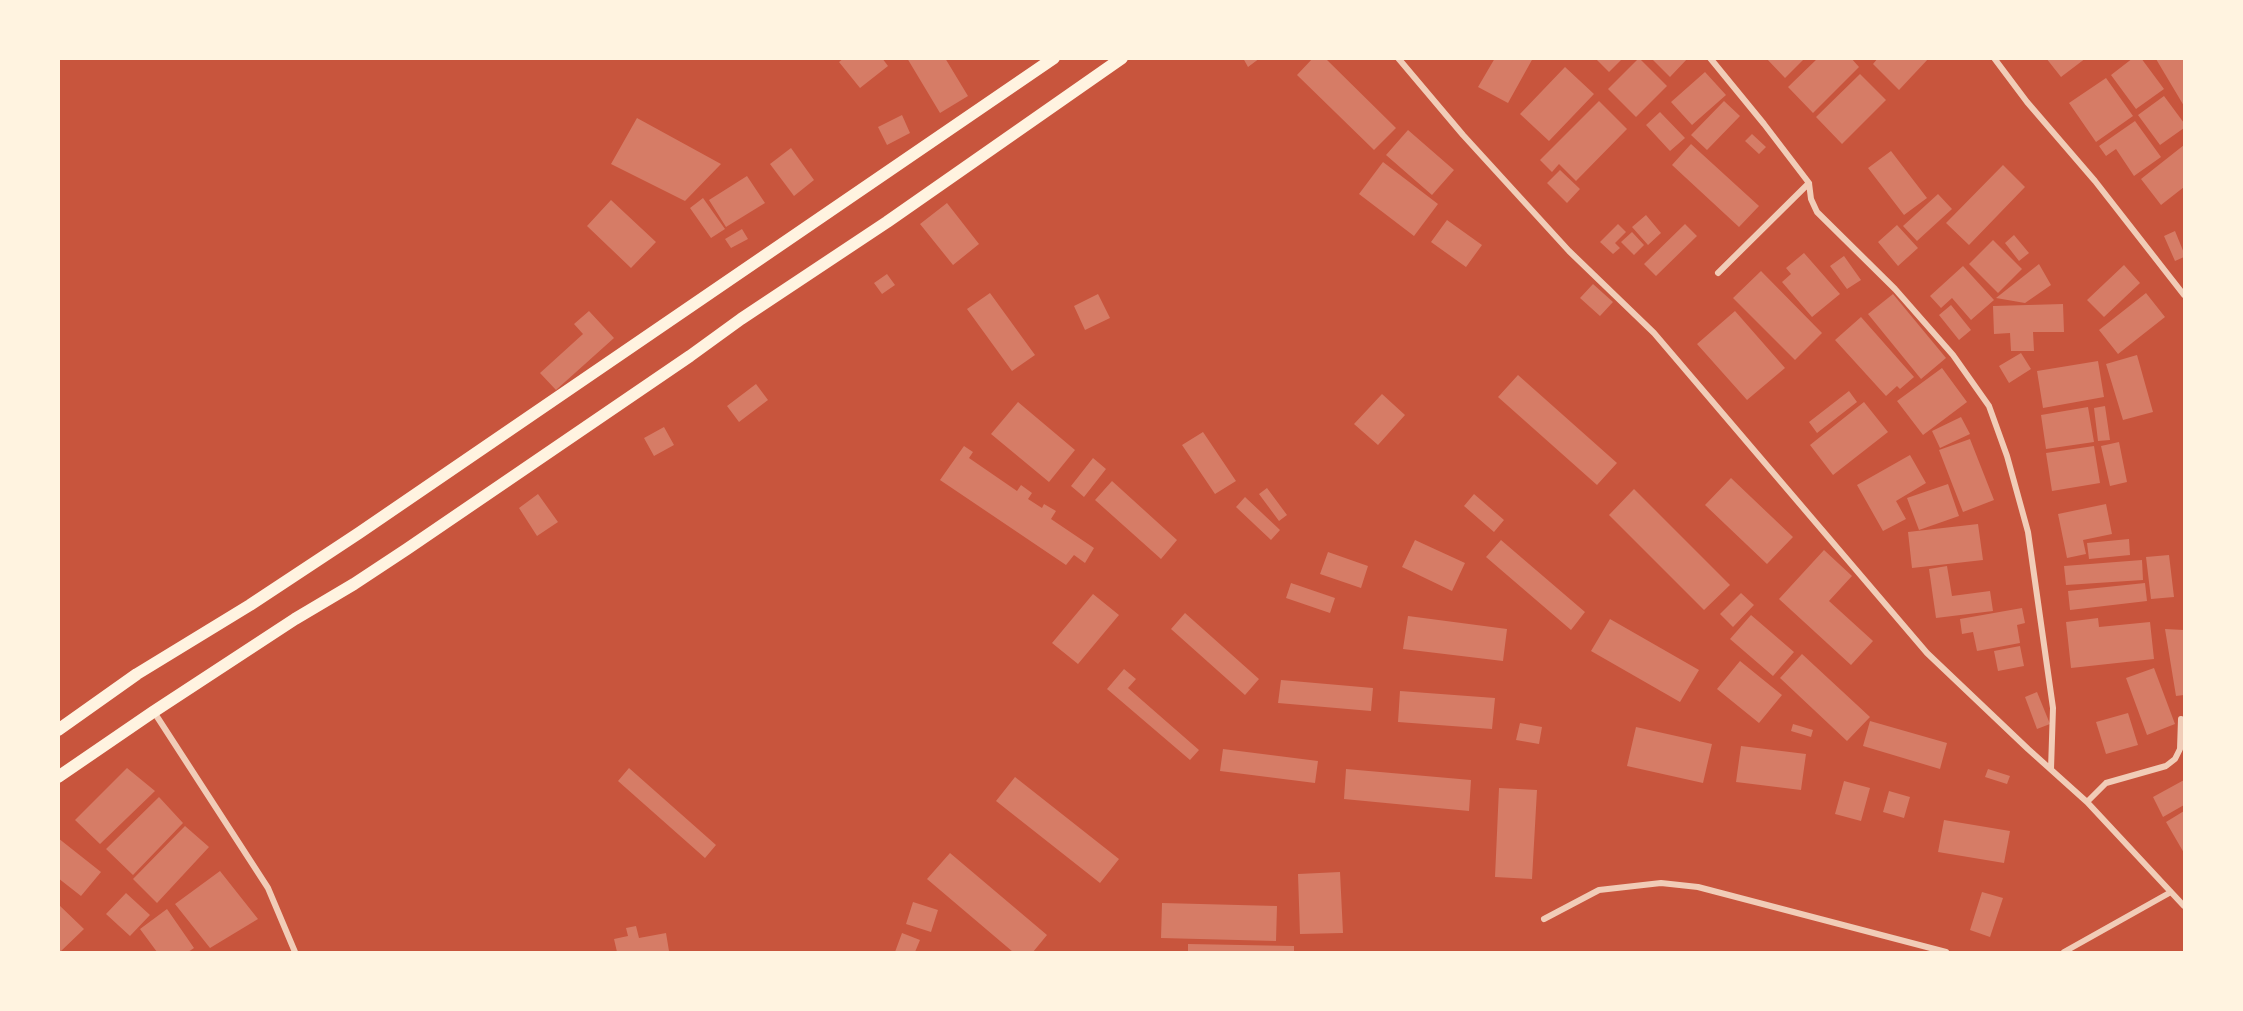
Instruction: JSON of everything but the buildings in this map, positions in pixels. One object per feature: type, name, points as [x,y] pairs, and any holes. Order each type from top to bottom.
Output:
[{"type":"main road","points":[[58,730],[137,674],[359,533],[832,212],[1053,58]]},
{"type":"main road","points":[[58,777],[295,619],[407,549],[1062,102],[1122,58]]},
{"type":"street","points":[[1398,58],[1463,135],[1569,251],[1654,333],[1927,653],[2087,802],[2184,906]]},
{"type":"street","points":[[1710,58],[1809,183],[1811,199],[1817,212],[1895,289],[1946,346],[1989,406],[2007,456],[2028,532],[2053,708],[2051,769]]},
{"type":"street","points":[[1994,58],[2027,102],[2095,181],[2184,296]]},
{"type":"street","points":[[1718,273],[1809,183]]},
{"type":"street","points":[[153,712],[268,888],[296,952]]},
{"type":"street","points":[[2087,802],[2106,783],[2166,766],[2175,759],[2180,749],[2181,719]]},
{"type":"street","points":[[1544,919],[1599,890],[1662,883],[1698,887],[1946,952]]},
{"type":"street","points":[[2064,952],[2171,892]]}]
